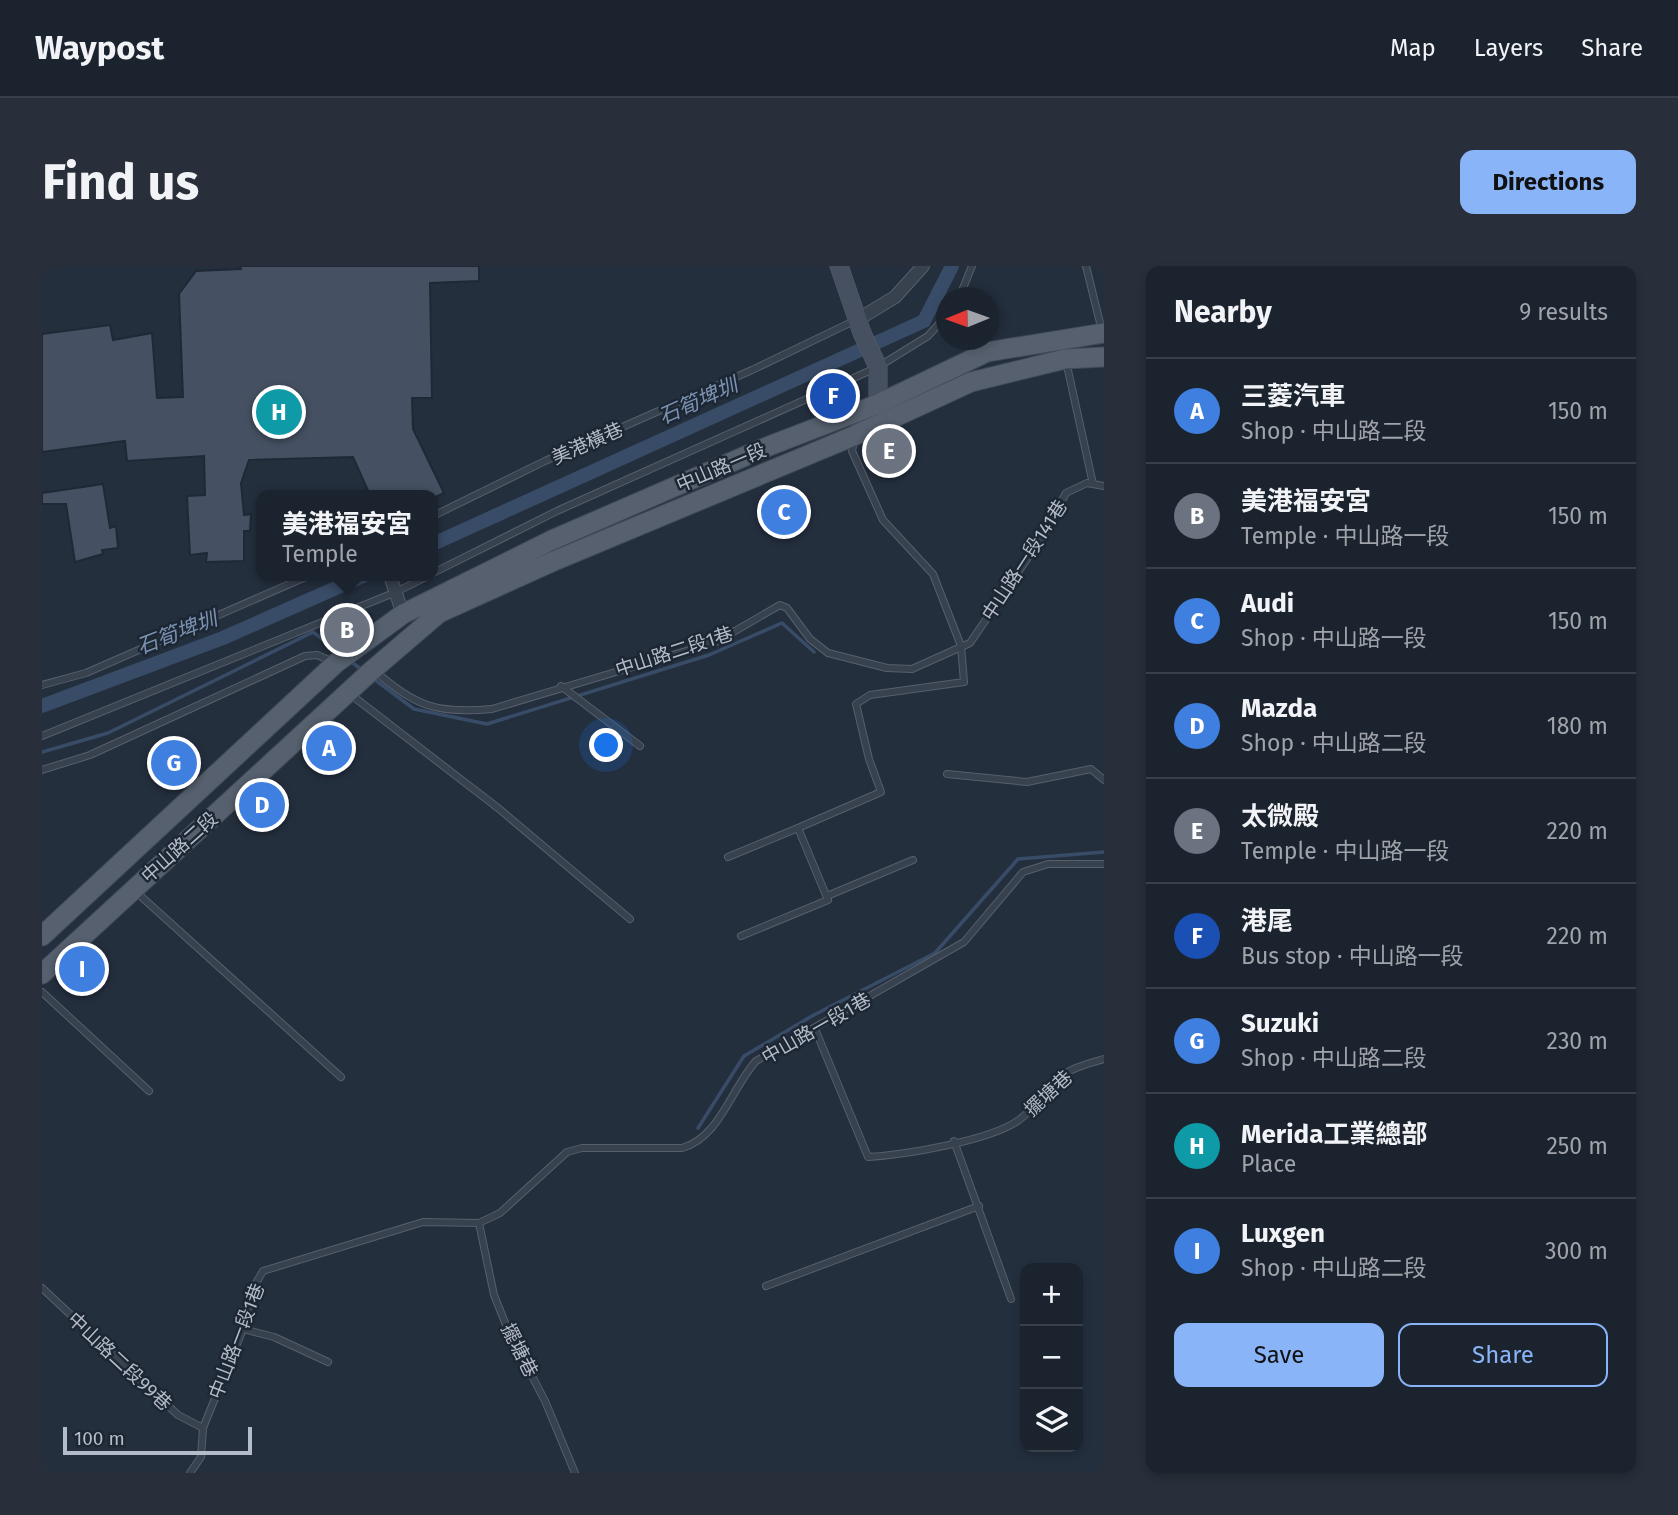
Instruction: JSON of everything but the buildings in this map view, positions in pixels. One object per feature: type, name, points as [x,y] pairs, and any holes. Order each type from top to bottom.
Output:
[{"type":"main road","name":"中山路一段","points":[[356,646],[403,614],[552,540],[764,448],[878,404],[987,352],[1104,333]]},
{"type":"main road","name":"中山路一段","points":[[348,693],[439,613],[554,561],[856,435],[971,383],[1065,359],[1104,357]]},
{"type":"main road","name":"中山路二段","points":[[42,936],[356,646]]},
{"type":"main road","name":"中山路二段","points":[[42,974],[348,693]]},
{"type":"street","points":[[839,266],[876,362],[878,404],[856,435]]},
{"type":"street","points":[[860,326],[895,298],[923,266]]},
{"type":"street","points":[[393,583],[403,614]]},
{"type":"lane","points":[[963,287],[972,266]]},
{"type":"lane","points":[[1086,266],[1104,333]]},
{"type":"lane","name":"美港橫巷","points":[[438,514],[545,461],[752,370],[831,329],[860,326]]},
{"type":"lane","points":[[438,570],[557,511],[876,362],[928,336],[936,328]]},
{"type":"lane","points":[[1065,359],[1093,484],[1104,486]]},
{"type":"lane","points":[[728,857],[881,792],[869,760],[856,704],[870,695],[964,682],[961,646],[933,574],[883,520],[852,451],[856,435]]},
{"type":"lane","name":"中山路一段141巷","points":[[961,646],[970,643],[1044,534],[1066,493],[1087,483],[1093,484]]},
{"type":"lane","points":[[42,685],[86,673],[297,581]]},
{"type":"lane","points":[[42,736],[393,583]]},
{"type":"lane","name":"中山路二段1巷","points":[[371,672],[411,699],[435,709],[460,712],[492,709],[561,686],[716,642],[780,605],[787,608],[810,639],[828,653],[887,668],[912,669],[961,646]]},
{"type":"lane","points":[[42,770],[90,755],[305,656],[317,655],[336,663]]},
{"type":"lane","points":[[561,686],[640,746]]},
{"type":"lane","points":[[348,693],[498,808],[630,919]]},
{"type":"lane","points":[[947,774],[1027,782],[1091,769],[1104,780]]},
{"type":"lane","points":[[741,936],[828,900],[798,828]]},
{"type":"lane","points":[[827,896],[913,860]]},
{"type":"lane","name":"中山路一段1巷","points":[[190,1473],[201,1457],[203,1428],[243,1329],[253,1290],[263,1271],[423,1222],[479,1223],[500,1213],[567,1152],[583,1148],[682,1147],[696,1143],[707,1136],[744,1074],[757,1061],[964,942],[1023,873],[1048,864],[1104,864]]},
{"type":"lane","points":[[132,889],[341,1077]]},
{"type":"lane","points":[[42,992],[149,1091]]},
{"type":"lane","name":"擺塘巷","points":[[815,1029],[868,1157],[901,1155],[954,1141],[964,1141],[1011,1125],[1036,1105],[1062,1075],[1079,1066],[1104,1059]]},
{"type":"lane","points":[[954,1141],[1011,1299]]},
{"type":"lane","points":[[766,1286],[979,1206]]},
{"type":"lane","name":"擺塘巷","points":[[479,1223],[494,1296],[508,1330],[545,1401],[575,1473]]},
{"type":"lane","name":"中山路二段99巷","points":[[44,1293],[178,1415],[203,1428]]},
{"type":"lane","points":[[243,1329],[274,1338],[328,1362]]},
{"type":"waterway","name":"石筍埤圳","points":[[438,542],[924,321],[952,266]]},
{"type":"waterway","name":"石筍埤圳","points":[[42,706],[223,638],[352,581]]},
{"type":"waterway","points":[[374,679],[414,709],[487,724],[709,655],[782,623],[814,652]]},
{"type":"waterway","points":[[42,752],[108,733],[313,632],[340,653]]},
{"type":"waterway","points":[[349,660],[362,670]]},
{"type":"waterway","points":[[698,1128],[744,1056],[812,1016],[935,953],[1018,859],[1104,852]]},
{"type":"place","name":"港尾","points":[[833,396]]},
{"type":"place","name":"Merida工業總部","points":[[279,412]]},
{"type":"place","name":"太微殿","points":[[889,451]]},
{"type":"place","name":"Audi","points":[[784,512]]},
{"type":"place","name":"美港福安宮","points":[[347,630]]},
{"type":"place","name":"三菱汽車","points":[[329,748]]},
{"type":"place","name":"Suzuki","points":[[174,763]]},
{"type":"place","name":"Mazda","points":[[262,805]]},
{"type":"place","name":"Luxgen","points":[[82,969]]}]
